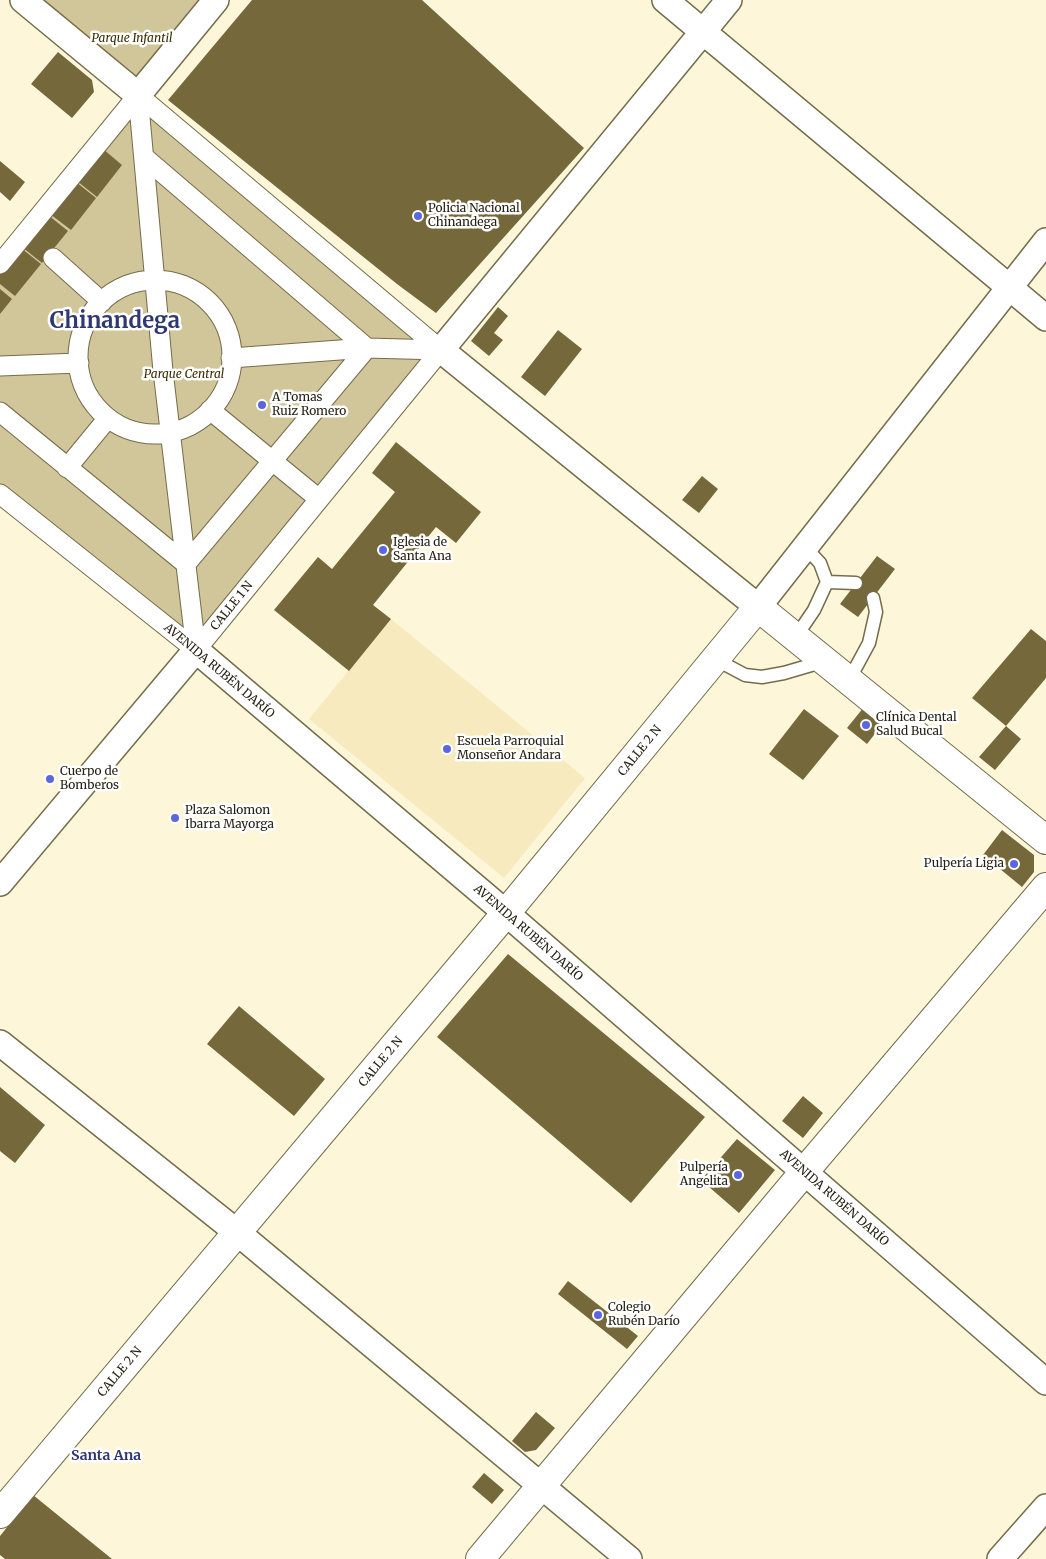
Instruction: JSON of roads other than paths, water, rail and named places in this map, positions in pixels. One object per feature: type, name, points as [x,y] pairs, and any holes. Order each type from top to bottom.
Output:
[{"type":"street","points":[[23,0],[441,350],[1046,840]]},
{"type":"street","points":[[0,264],[216,0]]},
{"type":"street","points":[[665,0],[1046,318]]},
{"type":"street","points":[[441,350],[729,0]]},
{"type":"street","points":[[138,95],[170,432],[196,650]]},
{"type":"street","points":[[144,157],[367,348]]},
{"type":"street","points":[[758,607],[1046,241]]},
{"type":"street","points":[[53,258],[102,302]]},
{"type":"street","points":[[167,280],[192,288],[212,304],[226,326],[232,358],[230,377],[218,401],[201,419],[179,430],[170,432],[154,434],[130,430],[108,418],[91,400],[81,378],[78,353],[83,328],[96,307],[102,302],[116,290],[140,281],[167,280]]},
{"type":"street","points":[[232,358],[367,348],[441,350]]},
{"type":"street","points":[[186,564],[367,348]]},
{"type":"street","name":"CALLE 1 N","points":[[0,883],[196,650],[441,350]]},
{"type":"street","points":[[0,366],[79,363]]},
{"type":"street","points":[[210,410],[319,499]]},
{"type":"street","points":[[0,412],[186,564]]},
{"type":"street","points":[[67,468],[108,418]]},
{"type":"street","name":"AVENIDA RUBÉN DARÍO","points":[[0,494],[196,650],[506,913],[1046,1382]]},
{"type":"street","name":"CALLE 2 N","points":[[0,1514],[506,913],[758,607]]},
{"type":"street","points":[[480,1559],[1046,887]]},
{"type":"street","points":[[0,1043],[238,1233],[629,1559]]},
{"type":"street","points":[[1000,1559],[1046,1507]]},
{"type":"lane","points":[[795,638],[814,610],[827,582],[820,563],[806,548]]},
{"type":"lane","points":[[827,582],[856,584]]},
{"type":"lane","points":[[848,680],[869,644],[876,612],[873,598]]},
{"type":"lane","points":[[715,659],[745,675],[762,677],[784,673],[825,661]]},
{"type":"place","name":"Policia Nacional Chinandega","points":[[418,216]]},
{"type":"place","name":"A Tomas Ruiz Romero","points":[[262,405]]},
{"type":"place","name":"Iglesia de Santa Ana","points":[[383,550]]},
{"type":"place","name":"Clínica Dental Salud Bucal","points":[[866,725]]},
{"type":"place","name":"Escuela Parroquial Monseñor Andara","points":[[447,749]]},
{"type":"place","name":"Cuerpo de Bomberos","points":[[50,779]]},
{"type":"place","name":"Plaza Salomon Ibarra Mayorga","points":[[175,818]]},
{"type":"place","name":"Pulpería Ligia","points":[[1014,864]]},
{"type":"place","name":"Pulpería Angelita","points":[[738,1175]]},
{"type":"place","name":"Colegio Rubén Darío","points":[[598,1315]]},
{"type":"district","name":"Chinandega","points":[[115,322]]},
{"type":"district","name":"Santa Ana","points":[[106,1456]]},
{"type":"park label","name":"Parque Infantil","points":[[132,39]]},
{"type":"park label","name":"Parque Central","points":[[184,375]]}]
